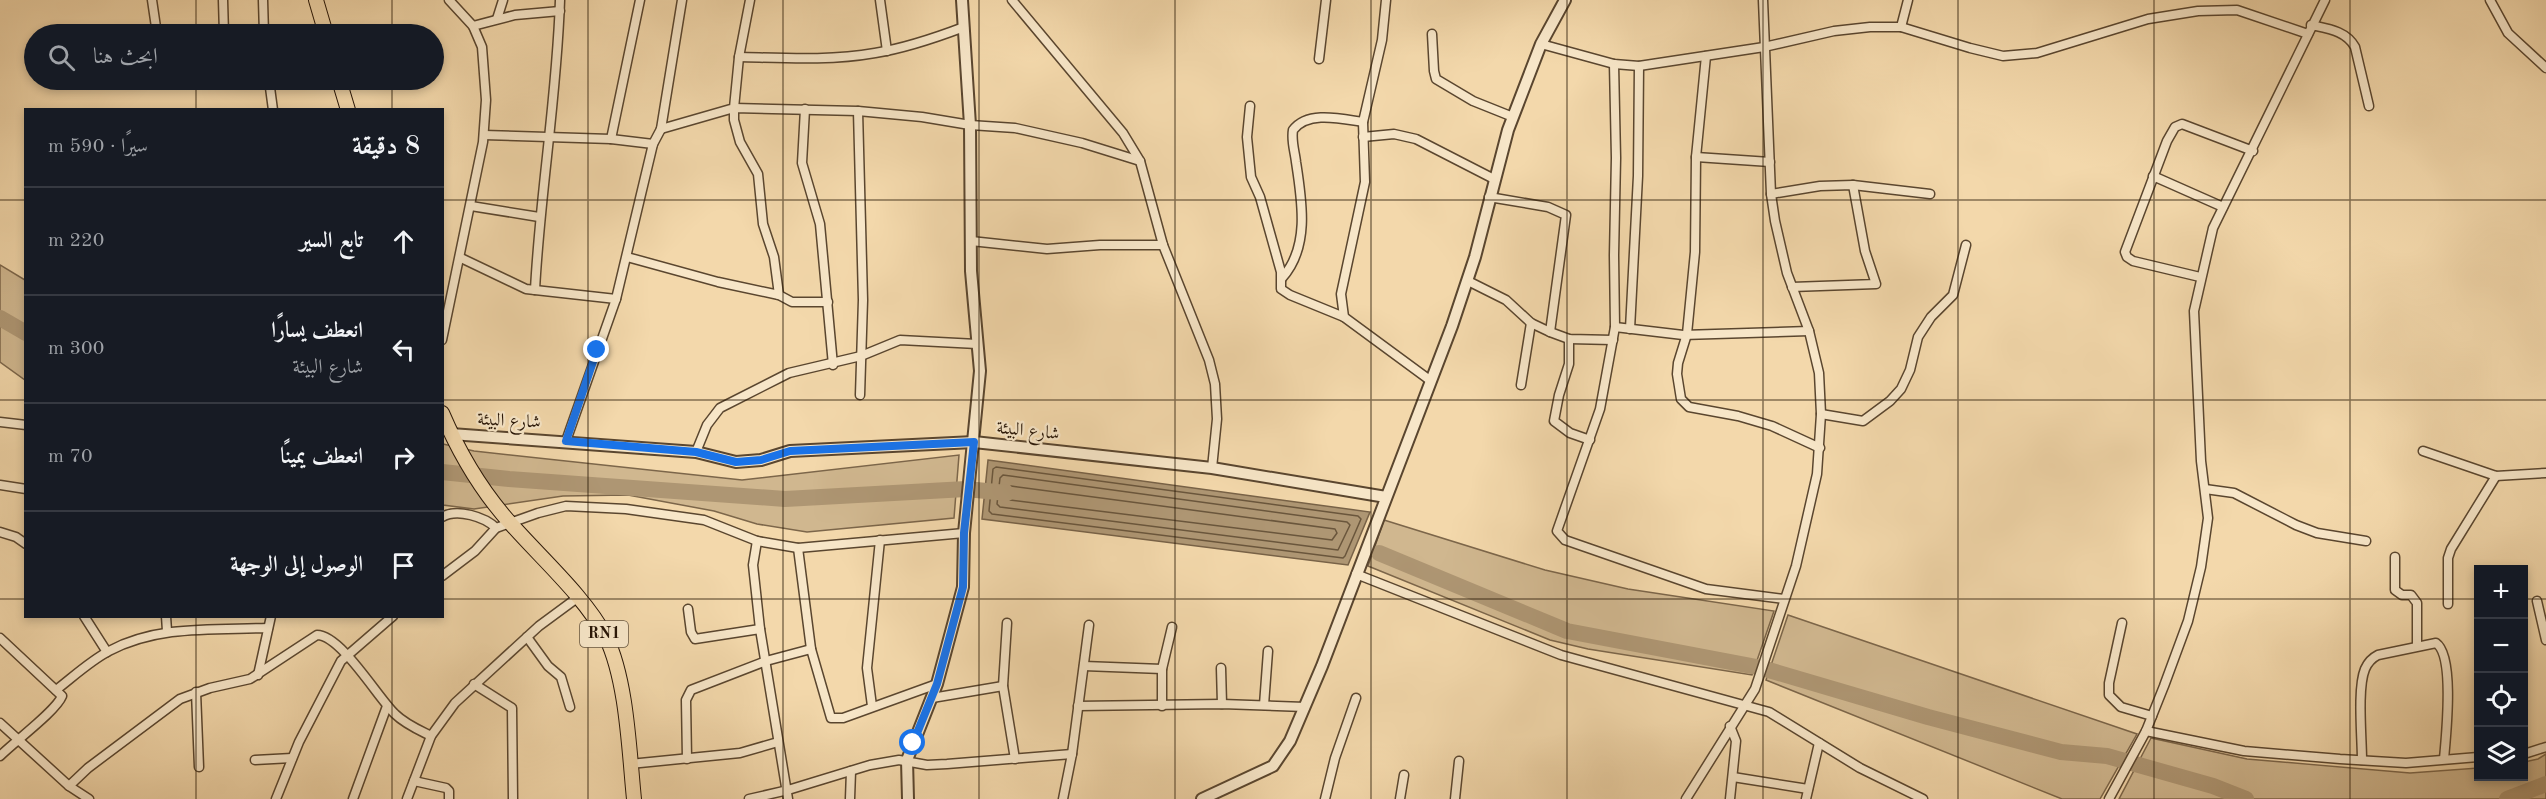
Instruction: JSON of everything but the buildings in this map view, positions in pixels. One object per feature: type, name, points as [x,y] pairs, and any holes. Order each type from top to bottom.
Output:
[{"type":"main road","points":[[316,0],[323,24]]},
{"type":"main road","points":[[342,90],[347,108]]},
{"type":"main road","name":"RN1","points":[[444,418],[465,464],[495,506],[577,598],[605,635],[619,676],[634,799]]},
{"type":"street","points":[[152,0],[156,24]]},
{"type":"street","points":[[224,0],[224,24]]},
{"type":"street","points":[[263,0],[264,24]]},
{"type":"street","points":[[444,331],[484,135],[485,69],[482,46],[473,26],[449,0]]},
{"type":"street","points":[[497,19],[502,0]]},
{"type":"street","points":[[535,290],[539,217],[560,0]]},
{"type":"street","points":[[611,139],[640,0]]},
{"type":"street","points":[[566,441],[616,299],[653,144],[661,129],[682,0]]},
{"type":"street","points":[[750,0],[739,57],[734,120],[740,142],[758,174],[763,224],[774,257],[779,296]]},
{"type":"street","points":[[880,0],[886,51]]},
{"type":"street","points":[[908,799],[907,760],[937,684],[963,587],[964,533],[980,371],[971,241],[970,125],[962,0]]},
{"type":"street","points":[[1012,0],[1123,133],[1140,161],[1163,245],[1209,360],[1215,384],[1217,419],[1212,468]]},
{"type":"street","points":[[1319,59],[1326,0]]},
{"type":"street","points":[[1344,317],[1341,294],[1365,182],[1363,122],[1382,40],[1386,0]]},
{"type":"street","points":[[1202,799],[1274,766],[1290,741],[1468,282],[1489,197],[1513,117],[1541,44],[1565,0]]},
{"type":"street","points":[[1686,799],[1755,689],[1796,566],[1810,510],[1820,448],[1819,374],[1809,332],[1792,287],[1775,221],[1763,0]]},
{"type":"street","points":[[1901,27],[1908,0]]},
{"type":"street","points":[[2237,0],[2237,10]]},
{"type":"street","points":[[2109,799],[2146,730],[2188,621],[2208,532],[2201,461],[2194,310],[2213,228],[2253,151],[2325,0]]},
{"type":"street","points":[[2490,0],[2508,33],[2546,68]]},
{"type":"street","points":[[1541,44],[1614,64],[1639,66],[1764,47],[1834,31],[1878,26],[1901,27],[1989,54],[2017,56],[2037,53],[2148,19],[2198,11],[2237,10],[2310,30],[2336,31],[2352,40],[2369,106]]},
{"type":"street","points":[[473,26],[532,12],[560,11]]},
{"type":"street","points":[[739,57],[812,58],[886,51],[915,45],[964,27]]},
{"type":"street","points":[[1432,34],[1436,79],[1473,101],[1513,117]]},
{"type":"street","points":[[1706,56],[1696,157],[1695,252],[1687,334],[1677,374],[1681,399],[1685,405],[1772,426],[1820,448]]},
{"type":"street","points":[[1614,64],[1615,327],[1604,396],[1557,531],[1559,537],[1565,540],[1706,589],[1784,599]]},
{"type":"street","points":[[1630,329],[1638,176],[1639,66]]},
{"type":"street","points":[[270,90],[273,108]]},
{"type":"street","points":[[1250,106],[1247,137],[1251,177],[1260,197],[1282,278],[1281,289],[1344,317],[1431,381]]},
{"type":"street","points":[[661,129],[734,108],[858,111],[922,117],[970,125],[1015,128],[1140,161]]},
{"type":"street","points":[[805,109],[802,163],[820,224],[833,364]]},
{"type":"street","points":[[858,111],[863,300],[860,395]]},
{"type":"street","points":[[1282,278],[1295,261],[1301,223],[1293,130],[1299,123],[1326,117],[1363,122]]},
{"type":"street","points":[[2200,277],[2133,261],[2127,257],[2127,243],[2167,141],[2178,124],[2186,124],[2253,151]]},
{"type":"street","points":[[1363,137],[1394,134],[1416,139],[1494,179]]},
{"type":"street","points":[[484,135],[611,139],[653,144]]},
{"type":"street","points":[[1696,157],[1770,162]]},
{"type":"street","points":[[2153,176],[2223,207]]},
{"type":"street","points":[[1772,194],[1820,186],[1853,185],[1930,194]]},
{"type":"street","points":[[1792,287],[1876,284],[1865,251],[1853,185]]},
{"type":"street","points":[[1489,197],[1548,207],[1566,215],[1550,332]]},
{"type":"street","points":[[471,206],[539,217]]},
{"type":"street","points":[[971,241],[1036,249],[1067,249],[1100,245],[1163,245]]},
{"type":"street","points":[[1821,414],[1863,421],[1890,401],[1901,389],[1910,370],[1918,337],[1931,317],[1953,295],[1966,245]]},
{"type":"street","points":[[627,257],[799,303],[828,302]]},
{"type":"street","points":[[460,258],[517,286],[616,299]]},
{"type":"street","points":[[1468,282],[1506,300],[1531,323],[1550,332],[1569,339],[1613,340]]},
{"type":"street","points":[[1521,385],[1531,323]]},
{"type":"street","points":[[1615,327],[1687,334],[1809,332]]},
{"type":"street","points":[[1569,339],[1569,364],[1554,421],[1570,433],[1590,440]]},
{"type":"street","points":[[696,452],[708,424],[720,408],[789,373],[861,356],[900,340],[977,344]]},
{"type":"street","points":[[0,422],[24,425]]},
{"type":"street","name":"شارع البيئة","points":[[453,439],[566,441],[696,452],[723,460],[750,462],[790,451],[974,442],[1212,468],[1386,497]]},
{"type":"street","points":[[2423,451],[2496,476],[2546,473]]},
{"type":"street","points":[[2448,604],[2448,558],[2451,549],[2496,476]]},
{"type":"street","points":[[0,485],[24,489]]},
{"type":"street","points":[[2205,489],[2234,493],[2296,525],[2317,533],[2366,541]]},
{"type":"street","points":[[444,575],[476,551],[496,528],[566,506],[626,509],[704,520],[757,541],[798,548],[964,533]]},
{"type":"street","points":[[444,514],[483,519],[496,528]]},
{"type":"street","points":[[0,531],[24,543]]},
{"type":"street","points":[[872,706],[867,668],[880,540]]},
{"type":"street","points":[[757,541],[753,565],[760,629],[788,795]]},
{"type":"street","points":[[798,548],[811,648],[831,718],[843,718],[937,684]]},
{"type":"street","points":[[2396,556],[2395,590],[2402,595],[2411,595],[2417,603],[2417,646]]},
{"type":"street","points":[[1356,574],[1562,655],[1776,716],[1885,782],[1923,799]]},
{"type":"street","points":[[407,799],[431,736],[455,703],[553,614],[577,598]]},
{"type":"street","points":[[2537,601],[2546,640]]},
{"type":"street","points":[[688,609],[695,639],[760,629]]},
{"type":"street","points":[[85,618],[107,652]]},
{"type":"street","points":[[166,618],[167,631]]},
{"type":"street","points":[[276,799],[314,711],[346,655],[391,618]]},
{"type":"street","points":[[56,690],[107,652],[133,640],[167,631],[272,620],[258,675]]},
{"type":"street","points":[[1007,623],[1003,686],[1015,759]]},
{"type":"street","points":[[2122,623],[2109,683],[2109,695],[2121,706],[2152,716]]},
{"type":"street","points":[[1063,799],[1072,754],[1089,625]]},
{"type":"street","points":[[1162,706],[1162,669],[1172,627]]},
{"type":"street","points":[[69,786],[130,735],[180,699],[196,692],[240,683],[258,675],[317,635],[327,638],[346,655],[399,718],[431,736]]},
{"type":"street","points":[[527,637],[548,666],[561,677],[570,707]]},
{"type":"street","points":[[0,638],[62,696],[59,702],[17,738],[0,756]]},
{"type":"street","points":[[2361,760],[2362,682],[2370,660],[2378,654],[2436,643],[2444,654],[2448,707],[2444,759]]},
{"type":"street","points":[[687,759],[686,700],[690,690],[766,661],[811,648]]},
{"type":"street","points":[[1264,705],[1268,651]]},
{"type":"street","points":[[1083,666],[1162,669]]},
{"type":"street","points":[[1221,668],[1222,704]]},
{"type":"street","points":[[474,684],[512,708],[513,799]]},
{"type":"street","points":[[932,698],[1003,686]]},
{"type":"street","points":[[196,692],[199,767]]},
{"type":"street","points":[[1325,799],[1335,758],[1356,698]]},
{"type":"street","points":[[1078,706],[1222,704],[1305,706]]},
{"type":"street","points":[[353,799],[387,706]]},
{"type":"street","points":[[0,723],[69,786],[89,799]]},
{"type":"street","points":[[1730,726],[1736,741],[1730,799]]},
{"type":"street","points":[[2146,730],[2244,750],[2361,760],[2406,763],[2474,757]]},
{"type":"street","points":[[630,764],[740,753],[778,742]]},
{"type":"street","points":[[1806,799],[1819,743]]},
{"type":"street","points":[[2528,752],[2546,747]]},
{"type":"street","points":[[749,799],[788,795],[851,771],[907,760],[927,765],[1072,754]]},
{"type":"street","points":[[255,760],[292,758]]},
{"type":"street","points":[[1455,799],[1459,761]]},
{"type":"street","points":[[850,799],[851,771]]},
{"type":"street","points":[[1400,799],[1404,775]]},
{"type":"street","points":[[1733,777],[1808,789]]},
{"type":"street","points":[[414,782],[446,788],[449,791],[449,799]]},
{"type":"shaded area","points":[[0,265],[24,279],[24,379],[0,362]]},
{"type":"shaded area","points":[[444,444],[474,451],[742,480],[959,455],[954,518],[807,532],[757,524],[714,511],[628,495],[563,496],[474,509],[444,505]]},
{"type":"shaded area","points":[[1384,520],[1545,570],[1628,589],[1774,611],[1752,675],[1588,649],[1550,640],[1368,566]]},
{"type":"shaded area","points":[[1788,615],[2137,734],[2100,799],[2062,799],[1766,680]]},
{"type":"shaded area","points":[[2151,738],[2247,759],[2410,773],[2474,768],[2474,781],[2528,781],[2528,761],[2546,754],[2546,799],[2119,799]]},
{"type":"water","points":[[988,460],[1370,512],[1348,565],[982,519]]},
{"type":"waterway","points":[[0,318],[24,332]]},
{"type":"waterway","points":[[444,472],[785,499],[966,489],[1007,493]]},
{"type":"waterway","points":[[1379,553],[1567,631],[1762,668],[1928,717],[2061,752],[2107,756],[2213,786],[2246,799]]},
{"type":"waterway","points":[[2507,799],[2546,784]]},
{"type":"route","points":[[597,350],[566,441],[696,452],[736,462],[761,460],[790,451],[974,442],[964,533],[963,587],[937,684],[913,743]]}]
